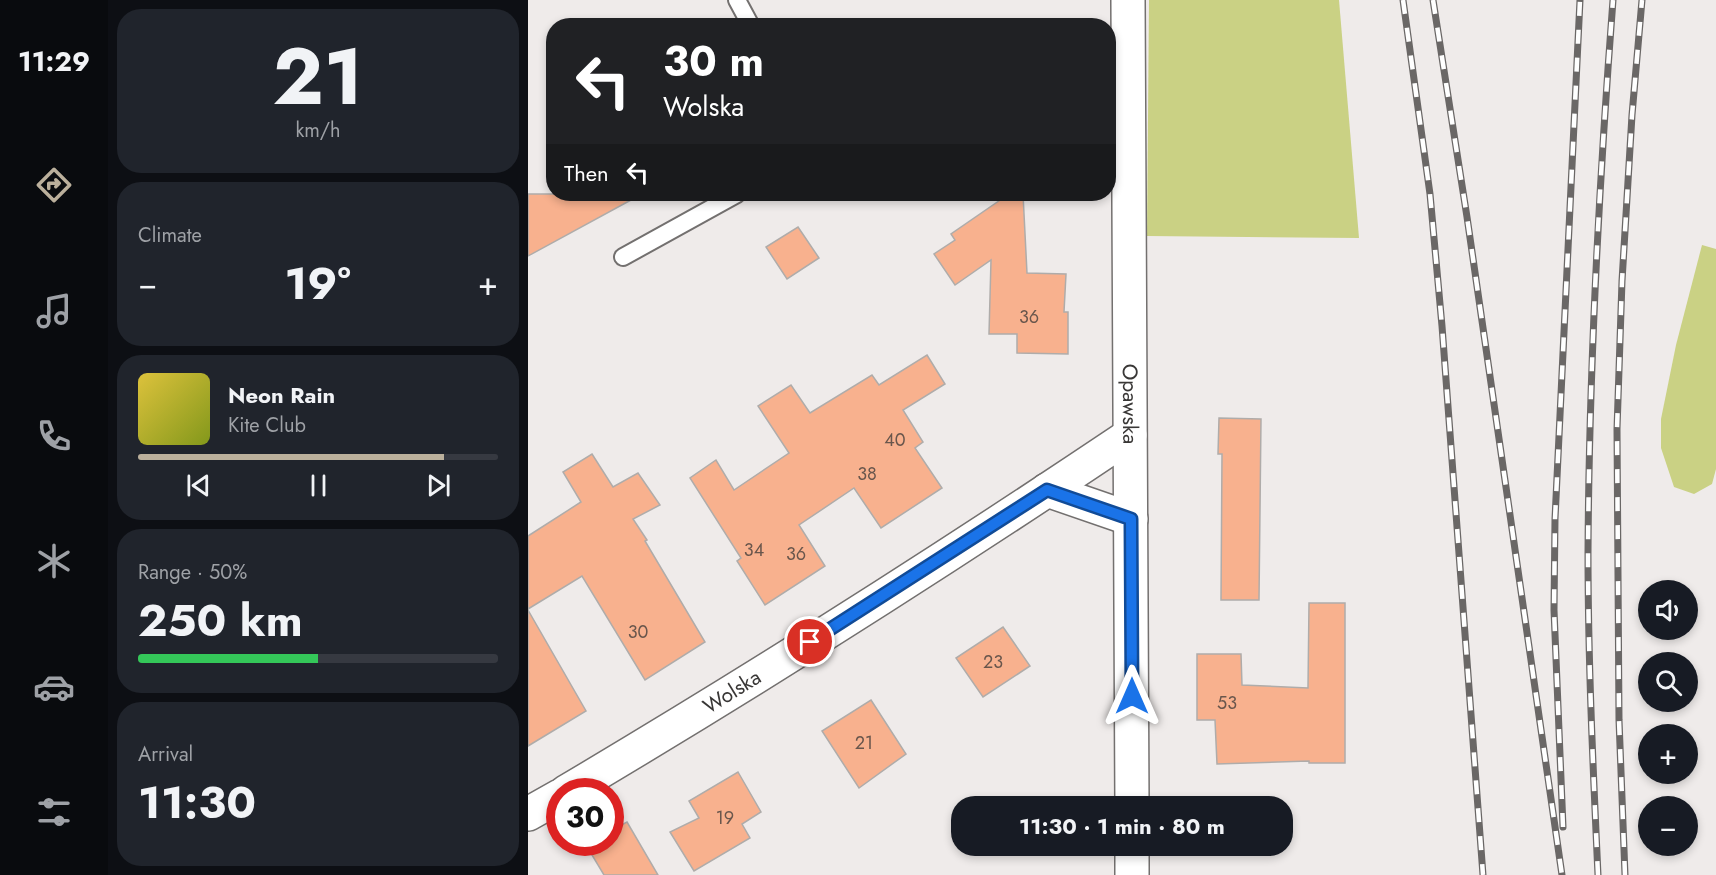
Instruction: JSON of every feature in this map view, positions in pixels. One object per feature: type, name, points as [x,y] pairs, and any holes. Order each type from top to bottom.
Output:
[{"type":"street","name":"Opawska","points":[[1128,0],[1132,796]]},
{"type":"street","name":"Wolska","points":[[589,778],[688,719],[1130,435]]},
{"type":"street","points":[[1047,490],[1131,519]]},
{"type":"street","points":[[528,814],[546,804]]},
{"type":"street","points":[[1132,856],[1132,875]]},
{"type":"lane","points":[[737,0],[747,18]]},
{"type":"lane","points":[[623,257],[724,201]]},
{"type":"green space","points":[[1149,0],[1339,0],[1359,238],[1147,236]]},
{"type":"green space","points":[[1702,245],[1716,249],[1716,469],[1712,484],[1694,494],[1674,487],[1661,448],[1661,419],[1676,345]]},
{"type":"building","points":[[528,194],[546,194],[546,201],[629,201],[528,256]]},
{"type":"building","points":[[999,201],[1023,201],[1027,273],[1066,274],[1064,312],[1068,312],[1068,354],[1017,353],[1017,334],[989,334],[991,260],[955,285],[934,254],[955,240],[951,234]]},
{"type":"building","points":[[798,227],[819,258],[787,279],[766,247]]},
{"type":"building","points":[[927,355],[945,384],[903,410],[923,442],[915,448],[942,488],[881,528],[854,488],[799,525],[825,566],[765,605],[737,561],[741,558],[690,478],[716,460],[734,490],[789,453],[758,406],[791,385],[810,413],[872,375],[879,385]]},
{"type":"building","points":[[1219,418],[1261,419],[1259,600],[1221,600],[1222,454],[1218,454]]},
{"type":"building","points":[[592,454],[613,487],[638,473],[660,505],[633,519],[705,642],[645,680],[582,576],[528,609],[528,536],[581,502],[563,472]]},
{"type":"building","points":[[1309,603],[1345,603],[1345,763],[1309,763],[1309,761],[1217,764],[1215,720],[1197,720],[1197,654],[1241,654],[1242,685],[1308,688]]},
{"type":"building","points":[[528,610],[586,711],[528,746]]},
{"type":"building","points":[[1003,627],[1030,666],[983,697],[956,658]]},
{"type":"building","points":[[871,700],[906,754],[859,788],[822,731]]},
{"type":"building","points":[[738,772],[761,812],[742,824],[750,838],[694,871],[670,832],[699,818],[689,801]]},
{"type":"building","points":[[627,822],[658,875],[604,875],[593,856],[624,856],[624,824]]},
{"type":"railway","points":[[1403,0],[1430,194],[1483,875]]},
{"type":"railway","points":[[1433,0],[1467,217],[1562,875]]},
{"type":"railway","points":[[1563,827],[1554,610],[1555,519],[1580,0]]},
{"type":"railway","points":[[1598,875],[1589,633],[1590,414],[1603,138],[1613,0]]},
{"type":"railway","points":[[1625,875],[1619,720],[1617,429],[1622,281],[1632,115],[1642,0]]},
{"type":"route","points":[[810,642],[1047,490],[1131,519],[1132,696]]}]
